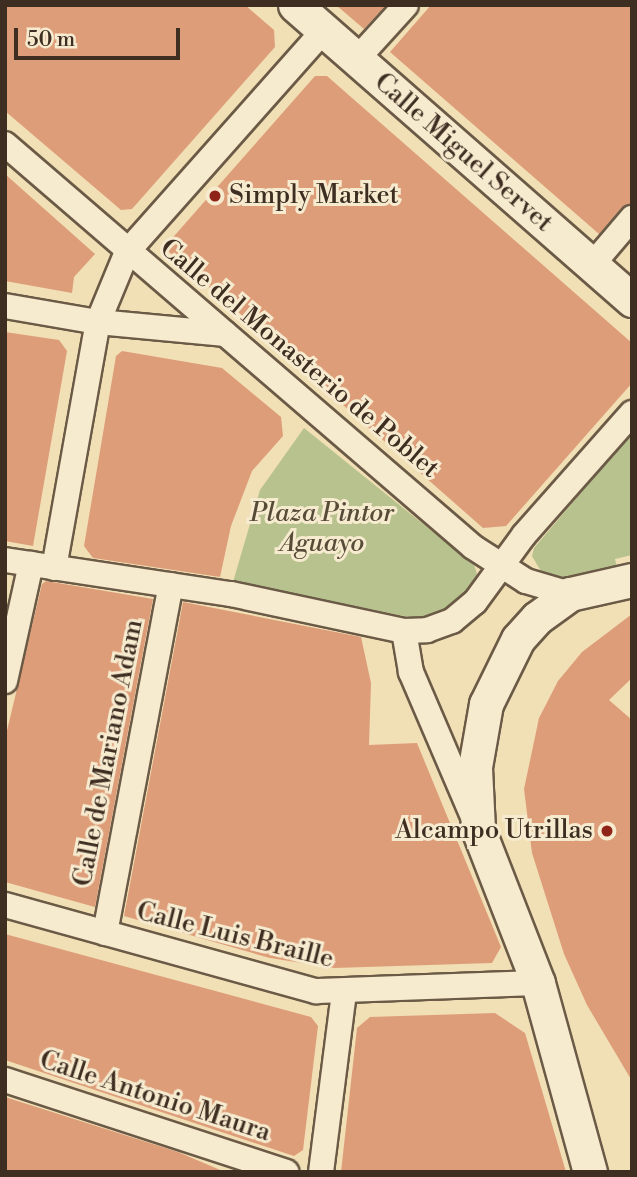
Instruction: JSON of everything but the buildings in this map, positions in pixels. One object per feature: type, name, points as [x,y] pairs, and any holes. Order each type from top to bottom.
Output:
[{"type":"street","name":"Calle Miguel Servet","points":[[295,5],[632,300]]},
{"type":"street","points":[[356,61],[405,5]]},
{"type":"street","points":[[5,681],[42,566],[98,322],[127,252],[323,31]]},
{"type":"street","name":"Calle del Monasterio de Poblet","points":[[5,144],[127,252],[501,566],[547,590],[570,594]]},
{"type":"street","points":[[592,265],[632,218]]},
{"type":"street","points":[[5,306],[98,322],[225,334]]},
{"type":"street","points":[[5,560],[171,584],[404,631],[427,630],[452,621],[475,602],[501,566],[632,413]]},
{"type":"street","points":[[478,829],[475,767],[486,704],[518,639],[537,618],[570,594],[632,580]]},
{"type":"street","name":"Calle de Mariano Adam","points":[[105,933],[171,584]]},
{"type":"street","points":[[404,631],[411,672],[478,829],[538,984],[590,1172]]},
{"type":"street","name":"Calle Luis Braille","points":[[5,905],[285,984],[344,993],[538,984]]},
{"type":"street","points":[[321,1172],[344,993]]},
{"type":"street","name":"Calle Antonio Maura","points":[[5,1080],[286,1172]]},
{"type":"green space","name":"Plaza Pintor Aguayo","points":[[304,428],[474,565],[479,580],[465,604],[424,620],[233,582],[260,490]]},
{"type":"green space","points":[[632,433],[632,555],[615,559],[618,572],[557,580],[542,573],[532,556],[534,548]]},
{"type":"place","name":"Simply Market","points":[[215,196]]},
{"type":"place","name":"Alcampo Utrillas","points":[[607,831]]}]
